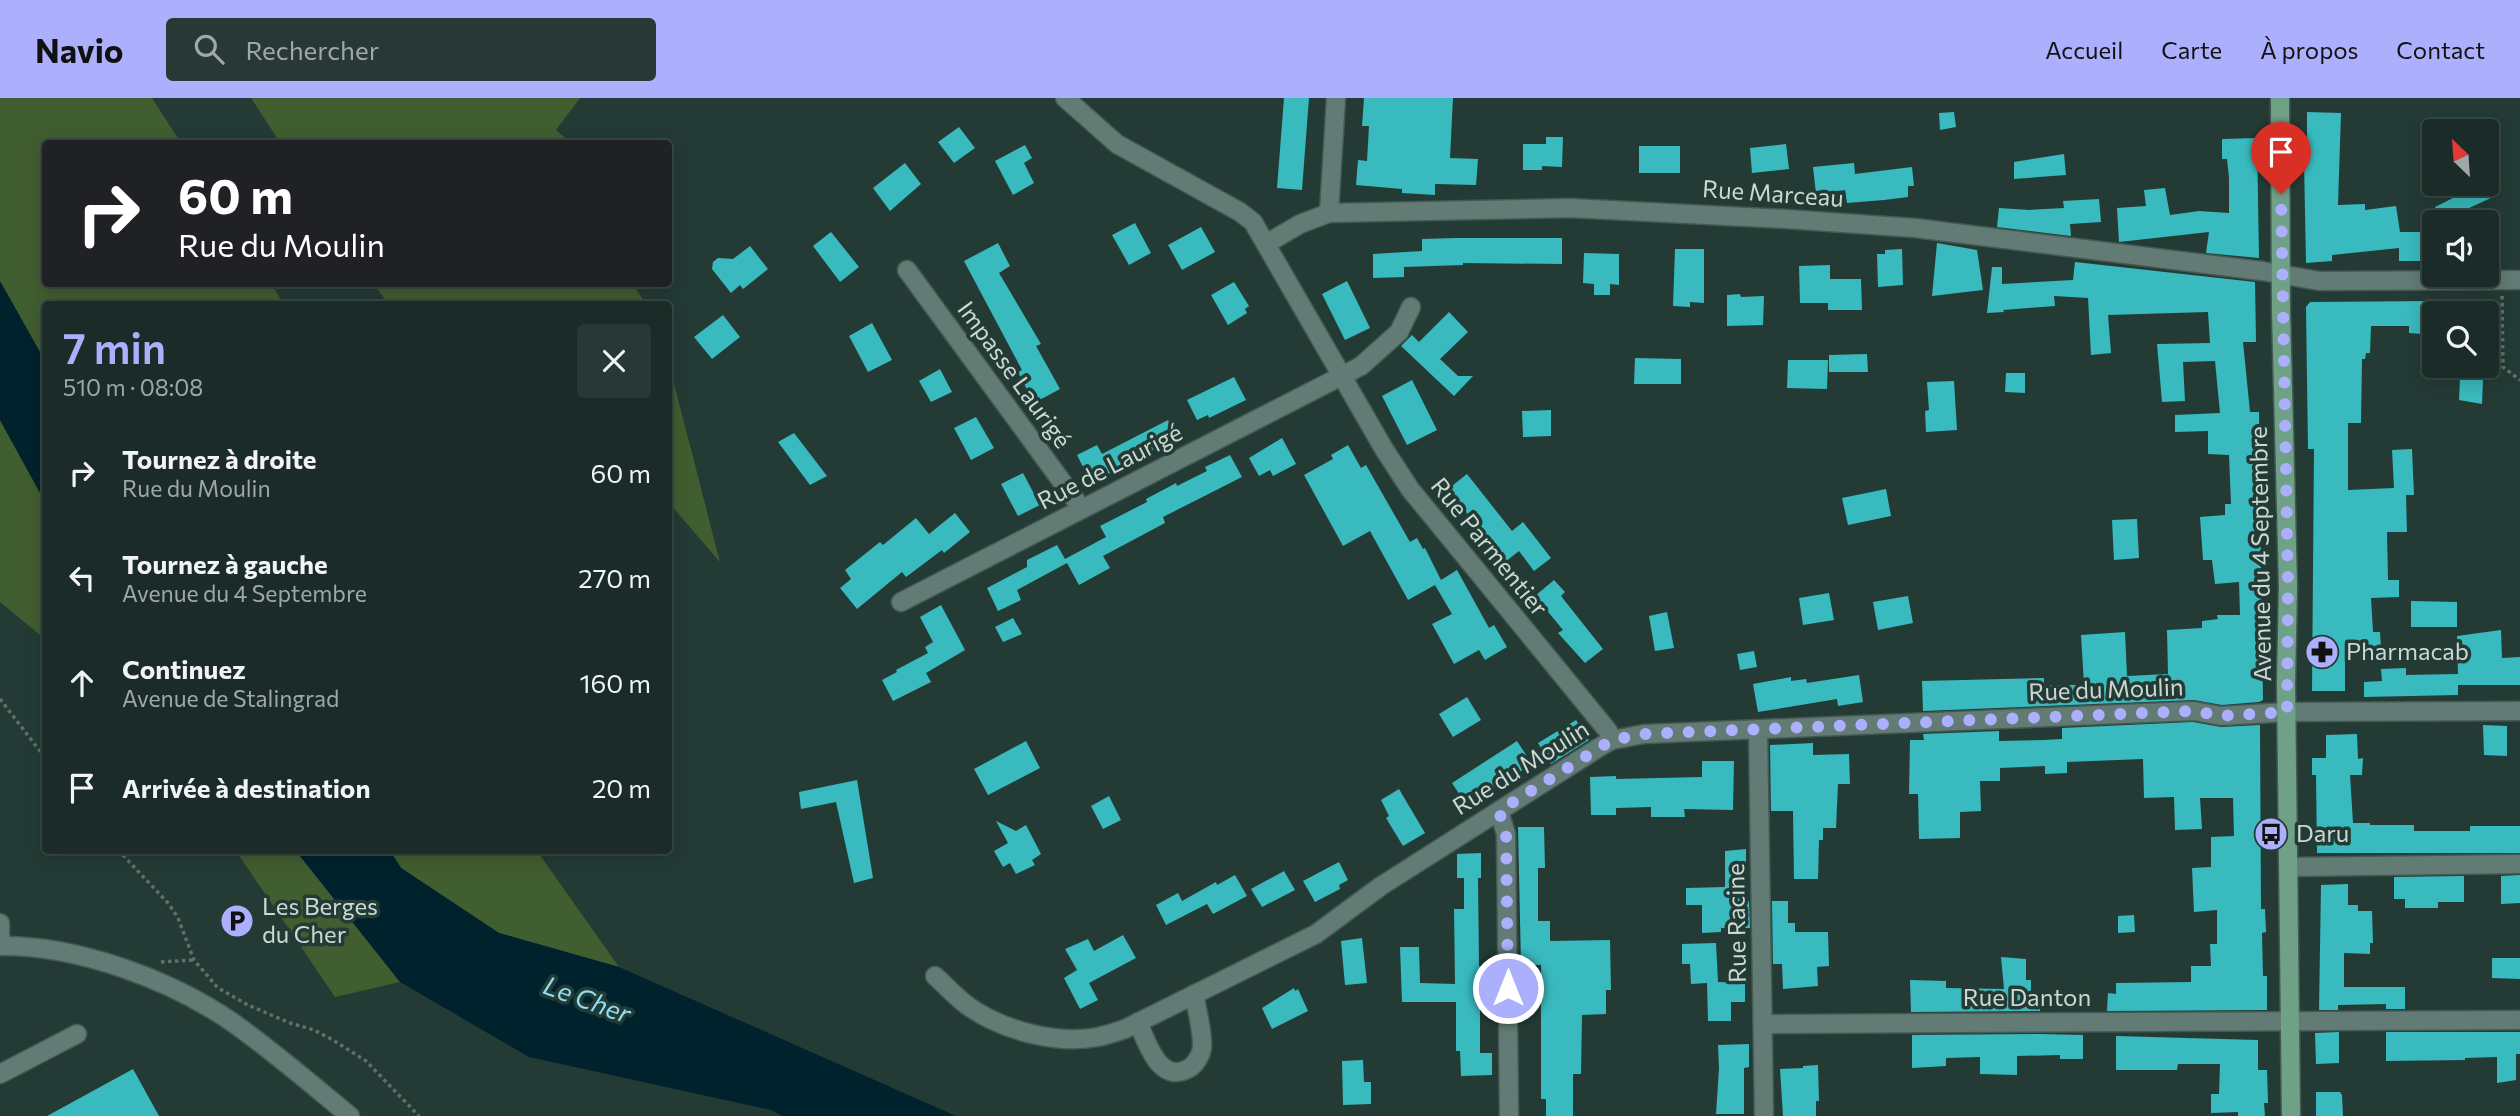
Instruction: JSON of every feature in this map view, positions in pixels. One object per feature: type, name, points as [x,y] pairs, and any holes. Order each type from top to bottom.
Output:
[{"type":"main road","name":"Avenue du 4 Septembre","points":[[2280,98],[2288,586],[2291,1116]]},
{"type":"street","name":"Rue Parmentier","points":[[1065,98],[1117,144],[1240,212],[1253,222],[1410,489],[1608,731],[1612,740]]},
{"type":"street","points":[[1329,213],[1336,98]]},
{"type":"street","name":"Rue Marceau","points":[[1266,244],[1300,224],[1329,213],[1617,209],[1902,227],[2319,281],[2511,280]]},
{"type":"street","name":"Impasse Laurigé","points":[[907,270],[1082,509]]},
{"type":"street","points":[[1342,375],[1361,366],[1399,332],[1411,307]]},
{"type":"street","name":"Rue de Laurigé","points":[[901,603],[1342,375]]},
{"type":"street","name":"Rue du Moulin","points":[[935,976],[967,1005],[995,1022],[1030,1033],[1069,1038],[1097,1037],[1125,1029],[1316,934],[1381,886],[1463,832],[1612,740],[1644,734],[2194,711],[2221,716],[2287,712],[2520,711]]},
{"type":"street","name":"Rue Racine","points":[[1758,729],[1764,1116]]},
{"type":"street","points":[[1499,811],[1506,834],[1509,1116]]},
{"type":"street","points":[[2289,867],[2520,864]]},
{"type":"street","points":[[0,923],[0,946],[36,948],[90,959],[136,973],[230,1021],[350,1116]]},
{"type":"street","points":[[1138,1022],[1154,1059],[1165,1070],[1181,1072],[1194,1065],[1202,1051],[1195,994]]},
{"type":"street","name":"Rue Danton","points":[[1763,1024],[2520,1020]]},
{"type":"street","points":[[0,1074],[77,1034]]},
{"type":"path","points":[[2511,280],[2503,367],[2520,380]]},
{"type":"path","points":[[0,699],[42,754]]},
{"type":"path","points":[[122,854],[169,904],[178,918],[194,960],[218,988],[247,1005],[314,1030],[333,1040],[366,1062],[419,1116]]},
{"type":"green space","points":[[0,98],[152,98],[179,140],[42,140],[42,287],[273,287],[282,301],[42,301],[42,356],[0,281]]},
{"type":"green space","points":[[251,98],[580,98],[556,130],[568,140],[278,140]]},
{"type":"green space","points":[[376,287],[635,287],[644,301],[386,301]]},
{"type":"green space","points":[[672,376],[720,562],[672,506]]},
{"type":"green space","points":[[0,420],[42,497],[42,637],[0,602]]},
{"type":"green space","points":[[238,854],[298,854],[400,982],[335,997]]},
{"type":"green space","points":[[392,854],[539,854],[619,967],[499,933],[401,868]]},
{"type":"water","points":[[0,281],[42,356],[42,497],[0,420]]},
{"type":"water","name":"Le Cher","points":[[298,854],[392,854],[401,868],[499,933],[619,967],[956,1116],[782,1116],[771,1110],[529,1057],[400,982]]},
{"type":"building","points":[[1284,98],[1309,98],[1302,190],[1277,188]]},
{"type":"building","points":[[1364,98],[1453,98],[1450,158],[1478,159],[1476,185],[1435,184],[1435,195],[1402,193],[1402,189],[1356,185],[1358,160],[1367,161],[1369,126],[1362,126]]},
{"type":"building","points":[[1954,112],[1956,127],[1940,130],[1939,113]]},
{"type":"building","points":[[2307,112],[2341,113],[2338,205],[2365,204],[2365,210],[2396,206],[2400,232],[2422,232],[2422,261],[2399,261],[2399,248],[2332,255],[2332,261],[2306,263],[2304,161],[2307,161]]},
{"type":"building","points":[[959,127],[975,148],[954,163],[938,142]]},
{"type":"building","points":[[1546,137],[1563,137],[1562,167],[1542,166],[1542,170],[1523,170],[1523,144],[1546,144]]},
{"type":"building","points":[[2257,138],[2259,258],[2206,253],[2209,232],[2119,242],[2117,208],[2146,206],[2144,190],[2165,188],[2170,215],[2199,211],[2229,213],[2229,178],[2227,159],[2222,159],[2222,139]]},
{"type":"building","points":[[1786,144],[1789,169],[1752,173],[1750,148]]},
{"type":"building","points":[[1025,145],[1032,158],[1024,163],[1034,183],[1013,195],[995,161]]},
{"type":"building","points":[[1639,146],[1680,146],[1680,173],[1639,173]]},
{"type":"building","points":[[2064,154],[2066,175],[2014,179],[2014,162]]},
{"type":"building","points":[[905,163],[921,184],[890,211],[873,188]]},
{"type":"building","points":[[1854,163],[1855,174],[1912,167],[1914,186],[1908,186],[1908,197],[1884,200],[1847,203],[1845,190],[1816,194],[1813,167]]},
{"type":"building","points":[[2457,196],[2493,197],[2465,210],[2436,210],[2435,207]]},
{"type":"building","points":[[2099,199],[2101,222],[2070,224],[2071,236],[1997,227],[1999,208],[2064,208],[2063,201]]},
{"type":"building","points":[[1135,223],[1151,253],[1129,265],[1112,235]]},
{"type":"building","points":[[1201,227],[1215,252],[1182,270],[1168,245]]},
{"type":"building","points":[[831,232],[859,267],[840,282],[813,246]]},
{"type":"building","points":[[1562,238],[1562,264],[1463,263],[1404,267],[1404,277],[1373,278],[1373,254],[1422,251],[1422,239]]},
{"type":"building","points":[[998,243],[1010,266],[999,273],[1041,344],[1036,346],[1060,389],[1034,403],[1018,372],[1022,370],[964,261]]},
{"type":"building","points":[[1937,243],[1977,250],[1983,290],[1932,296]]},
{"type":"building","points":[[750,246],[768,269],[743,289],[740,285],[731,293],[712,269],[713,262],[718,258],[733,259]]},
{"type":"building","points":[[1675,249],[1704,249],[1704,303],[1690,302],[1690,307],[1673,306]]},
{"type":"building","points":[[1902,249],[1903,285],[1878,287],[1877,254],[1885,254],[1885,250]]},
{"type":"building","points":[[1584,253],[1619,254],[1619,285],[1610,284],[1610,295],[1594,295],[1594,284],[1583,283]]},
{"type":"building","points":[[2075,262],[2255,282],[2256,342],[2243,342],[2250,412],[2259,412],[2263,700],[2259,702],[2222,705],[2194,700],[1923,711],[1922,681],[2044,678],[2044,685],[2084,685],[2081,635],[2125,632],[2127,676],[2168,674],[2167,630],[2202,628],[2202,621],[2218,619],[2217,615],[2240,615],[2239,582],[2215,584],[2212,560],[2203,560],[2200,517],[2225,515],[2225,504],[2231,504],[2229,455],[2208,454],[2208,431],[2175,432],[2175,415],[2220,413],[2215,361],[2183,362],[2185,401],[2162,402],[2157,344],[2210,343],[2208,312],[2108,315],[2111,353],[2091,355],[2088,298],[2054,296],[2055,306],[1987,313],[1992,267],[2002,267],[2002,284],[2073,280]]},
{"type":"building","points":[[1830,265],[1830,279],[1861,279],[1862,310],[1828,310],[1828,303],[1800,303],[1799,266]]},
{"type":"building","points":[[1347,281],[1370,328],[1345,340],[1322,294]]},
{"type":"building","points":[[1234,282],[1249,306],[1245,309],[1247,313],[1228,325],[1211,295]]},
{"type":"building","points":[[1740,294],[1741,297],[1764,296],[1763,325],[1727,326],[1727,295]]},
{"type":"building","points":[[2422,301],[2422,334],[2409,333],[2409,326],[2371,326],[2370,353],[2366,353],[2365,359],[2362,359],[2361,423],[2348,423],[2348,490],[2394,488],[2392,450],[2412,449],[2414,495],[2406,495],[2407,532],[2387,532],[2388,580],[2399,580],[2399,597],[2371,598],[2373,632],[2380,632],[2381,648],[2345,649],[2345,691],[2312,691],[2314,449],[2308,449],[2306,307],[2310,302]]},
{"type":"building","points":[[1449,312],[1468,332],[1440,359],[1458,376],[1473,376],[1454,396],[1401,346],[1412,335],[1419,342]]},
{"type":"building","points":[[723,315],[740,337],[712,359],[694,337]]},
{"type":"building","points":[[872,323],[892,360],[868,372],[849,336]]},
{"type":"building","points":[[1867,354],[1868,372],[1829,372],[1829,355]]},
{"type":"building","points":[[1635,358],[1681,359],[1681,384],[1634,384]]},
{"type":"building","points":[[1788,360],[1828,360],[1827,389],[1787,388]]},
{"type":"building","points":[[940,369],[952,392],[931,402],[919,381]]},
{"type":"building","points":[[2006,373],[2025,373],[2025,393],[2005,392]]},
{"type":"building","points":[[1234,377],[1246,400],[1209,418],[1208,415],[1197,420],[1187,400]]},
{"type":"building","points":[[2460,378],[2483,380],[2482,404],[2459,400]]},
{"type":"building","points":[[1412,380],[1437,430],[1407,445],[1382,396]]},
{"type":"building","points":[[1954,381],[1957,430],[1926,432],[1925,411],[1929,410],[1927,382]]},
{"type":"building","points":[[1551,410],[1551,436],[1523,437],[1522,411]]},
{"type":"building","points":[[976,417],[994,448],[971,460],[954,428]]},
{"type":"building","points":[[1168,420],[1176,438],[1091,483],[1077,455],[1097,445],[1102,454]]},
{"type":"building","points":[[794,433],[827,476],[810,485],[778,442]]},
{"type":"building","points":[[1282,438],[1296,464],[1273,476],[1270,470],[1259,476],[1249,458]]},
{"type":"building","points":[[1348,445],[1361,468],[1366,465],[1410,542],[1417,538],[1441,580],[1457,570],[1489,628],[1494,625],[1507,647],[1485,660],[1479,650],[1454,664],[1432,624],[1452,614],[1435,585],[1408,600],[1370,531],[1343,546],[1304,475],[1333,459],[1331,455]]},
{"type":"building","points":[[1230,455],[1242,477],[1163,517],[1165,523],[1103,556],[1110,568],[1079,585],[1067,563],[1017,590],[1021,600],[998,611],[987,588],[1027,567],[1027,560],[1057,545],[1065,559],[1106,537],[1100,526],[1147,502],[1146,499],[1176,483],[1177,486],[1207,471],[1205,467]]},
{"type":"building","points":[[1023,473],[1040,505],[1018,516],[1001,484]]},
{"type":"building","points":[[1467,474],[1512,531],[1523,522],[1551,558],[1534,571],[1519,551],[1505,562],[1448,489]]},
{"type":"building","points":[[1886,489],[1891,516],[1848,525],[1842,498]]},
{"type":"building","points":[[955,513],[970,532],[944,553],[942,550],[906,577],[902,572],[857,609],[840,588],[851,579],[845,570],[880,542],[883,545],[916,518],[929,534]]},
{"type":"building","points":[[2137,519],[2139,558],[2114,560],[2112,520]]},
{"type":"building","points":[[1554,580],[1565,592],[1561,596],[1603,649],[1585,663],[1558,633],[1563,630],[1535,596]]},
{"type":"building","points":[[1829,593],[1834,620],[1803,625],[1799,598]]},
{"type":"building","points":[[1908,596],[1913,623],[1878,630],[1873,602]]},
{"type":"building","points":[[2411,601],[2457,602],[2457,627],[2411,627]]},
{"type":"building","points":[[941,605],[965,650],[926,673],[931,682],[893,701],[882,680],[928,653],[925,647],[933,642],[920,617]]},
{"type":"building","points":[[1667,612],[1674,648],[1655,651],[1649,616]]},
{"type":"building","points":[[1013,618],[1022,634],[1003,642],[995,627]]},
{"type":"building","points":[[2501,630],[2502,658],[2520,657],[2520,685],[2458,685],[2458,695],[2364,697],[2364,682],[2382,681],[2381,669],[2406,668],[2406,675],[2458,674],[2457,636]]},
{"type":"building","points":[[1754,651],[1757,667],[1740,670],[1737,654]]},
{"type":"building","points":[[1859,675],[1863,702],[1838,706],[1837,699],[1758,712],[1753,684],[1791,677],[1791,681],[1806,679],[1807,683]]},
{"type":"building","points":[[1467,697],[1481,720],[1453,737],[1439,714]]},
{"type":"building","points":[[1576,720],[1589,740],[1551,764],[1538,743]]},
{"type":"building","points":[[2193,722],[2221,727],[2260,725],[2261,909],[2265,909],[2266,932],[2262,933],[2263,976],[2267,976],[2267,1010],[2107,1011],[2108,993],[2116,994],[2116,983],[2191,982],[2191,966],[2211,966],[2210,944],[2217,944],[2217,910],[2194,912],[2192,868],[2211,867],[2211,837],[2234,836],[2233,798],[2200,798],[2202,829],[2175,830],[2174,797],[2144,798],[2143,759],[2067,762],[2067,773],[2045,774],[2045,766],[2000,768],[2000,781],[1980,781],[1981,811],[1960,812],[1960,838],[1919,839],[1918,794],[1909,794],[1910,740],[1924,740],[1923,734],[1999,731],[1999,741],[2062,739],[2062,728]]},
{"type":"building","points":[[2483,725],[2507,726],[2507,756],[2484,755]]},
{"type":"building","points":[[2357,734],[2358,759],[2363,758],[2362,775],[2350,775],[2353,823],[2414,825],[2414,831],[2470,831],[2470,826],[2520,826],[2520,853],[2317,853],[2316,775],[2312,775],[2312,758],[2326,758],[2326,735]]},
{"type":"building","points":[[1026,741],[1040,768],[988,795],[974,769]]},
{"type":"building","points":[[1517,741],[1532,764],[1467,806],[1452,783]]},
{"type":"building","points":[[1813,743],[1813,755],[1849,754],[1850,784],[1838,784],[1836,828],[1823,828],[1823,840],[1819,840],[1818,879],[1794,879],[1793,811],[1771,811],[1770,745]]},
{"type":"building","points":[[1702,761],[1734,761],[1733,810],[1684,809],[1685,817],[1651,817],[1651,807],[1616,808],[1616,815],[1591,815],[1590,777],[1702,777]]},
{"type":"building","points":[[857,780],[873,878],[854,883],[836,802],[801,809],[799,792]]},
{"type":"building","points":[[1399,789],[1425,833],[1403,846],[1386,818],[1389,816],[1381,800]]},
{"type":"building","points":[[1109,796],[1121,820],[1103,829],[1091,806]]},
{"type":"building","points":[[996,821],[1016,831],[1026,825],[1041,854],[1032,860],[1035,865],[1016,874],[1010,863],[1003,867],[994,851],[1008,843]]},
{"type":"building","points":[[1518,827],[1544,827],[1545,868],[1538,868],[1538,921],[1550,921],[1550,941],[1610,940],[1611,990],[1606,990],[1606,1014],[1582,1015],[1581,1074],[1573,1074],[1573,1116],[1546,1116],[1546,1099],[1541,1099],[1541,965],[1521,965]]},
{"type":"building","points":[[1746,849],[1746,901],[1749,901],[1750,928],[1721,928],[1721,932],[1702,933],[1702,905],[1686,905],[1686,888],[1725,887],[1725,851]]},
{"type":"building","points":[[1481,853],[1481,878],[1478,878],[1479,966],[1482,966],[1483,1002],[1480,1002],[1480,1053],[1492,1053],[1492,1075],[1461,1076],[1460,1051],[1456,1051],[1456,1002],[1402,1002],[1400,947],[1419,947],[1420,983],[1455,984],[1454,909],[1464,909],[1464,878],[1457,878],[1457,854]]},
{"type":"building","points":[[1339,862],[1348,880],[1339,885],[1340,889],[1315,902],[1303,881]]},
{"type":"building","points":[[1284,871],[1295,890],[1262,907],[1251,889]]},
{"type":"building","points":[[1235,875],[1247,896],[1213,914],[1207,904],[1166,925],[1156,905],[1178,893],[1182,901]]},
{"type":"building","points":[[2520,875],[2520,903],[2501,904],[2501,876]]},
{"type":"building","points":[[2464,876],[2464,902],[2438,902],[2438,908],[2405,908],[2405,899],[2394,899],[2394,877]]},
{"type":"building","points":[[2348,884],[2348,905],[2358,905],[2358,911],[2372,911],[2373,943],[2370,943],[2370,954],[2344,953],[2344,987],[2405,987],[2405,1009],[2386,1009],[2386,1004],[2338,1005],[2338,1010],[2319,1010],[2321,885]]},
{"type":"building","points":[[1772,901],[1788,901],[1788,923],[1795,923],[1795,932],[1828,932],[1829,966],[1817,967],[1818,986],[1783,989],[1782,964],[1773,964]]},
{"type":"building","points":[[2134,915],[2135,932],[2118,933],[2118,916]]},
{"type":"building","points":[[1123,935],[1136,958],[1089,983],[1098,1000],[1080,1009],[1064,978],[1077,970],[1065,949],[1088,939],[1094,951]]},
{"type":"building","points":[[1362,938],[1367,983],[1345,985],[1341,941]]},
{"type":"building","points":[[1716,943],[1718,982],[1745,983],[1745,1002],[1731,1002],[1731,1021],[1708,1021],[1707,983],[1691,984],[1690,964],[1682,964],[1682,944]]},
{"type":"building","points":[[2001,957],[2026,959],[2026,980],[2031,980],[2031,992],[2041,992],[2040,1011],[1911,1012],[1910,980],[1946,981],[1946,988],[2004,989]]},
{"type":"building","points":[[2492,958],[2520,958],[2520,979],[2492,978]]},
{"type":"building","points":[[1294,988],[1295,991],[1298,989],[1308,1011],[1272,1029],[1262,1008]]},
{"type":"building","points":[[2339,1032],[2339,1063],[2316,1064],[2315,1033]]},
{"type":"building","points":[[2386,1032],[2520,1032],[2520,1054],[2516,1054],[2516,1080],[2497,1083],[2497,1057],[2386,1061]]},
{"type":"building","points":[[1912,1035],[2083,1035],[2083,1059],[2060,1059],[2060,1055],[2017,1056],[2017,1075],[1980,1074],[1980,1057],[1946,1058],[1946,1066],[1912,1068]]},
{"type":"building","points":[[2116,1036],[2258,1040],[2258,1070],[2267,1070],[2268,1103],[2264,1103],[2265,1116],[2238,1116],[2238,1112],[2211,1113],[2211,1094],[2219,1094],[2220,1064],[2178,1064],[2177,1070],[2116,1070]]},
{"type":"building","points":[[1749,1044],[1749,1067],[1744,1068],[1744,1114],[1716,1114],[1718,1045]]},
{"type":"building","points":[[1363,1060],[1364,1082],[1371,1082],[1371,1104],[1343,1105],[1342,1061]]},
{"type":"building","points":[[1818,1065],[1819,1101],[1816,1101],[1816,1116],[1783,1116],[1780,1069]]},
{"type":"building","points":[[133,1069],[159,1116],[47,1116]]},
{"type":"building","points":[[2316,1092],[2340,1092],[2343,1116],[2316,1116]]},
{"type":"place","name":"Pharmacab","points":[[2322,652]]},
{"type":"place","name":"Daru","points":[[2271,834]]},
{"type":"place","name":"Les Berges du Cher","points":[[237,921]]},
{"type":"route","points":[[1508,988],[1506,834],[1499,811],[1612,740],[1644,734],[2168,712],[2194,711],[2221,716],[2287,712],[2288,586],[2281,312],[2281,194]]}]
